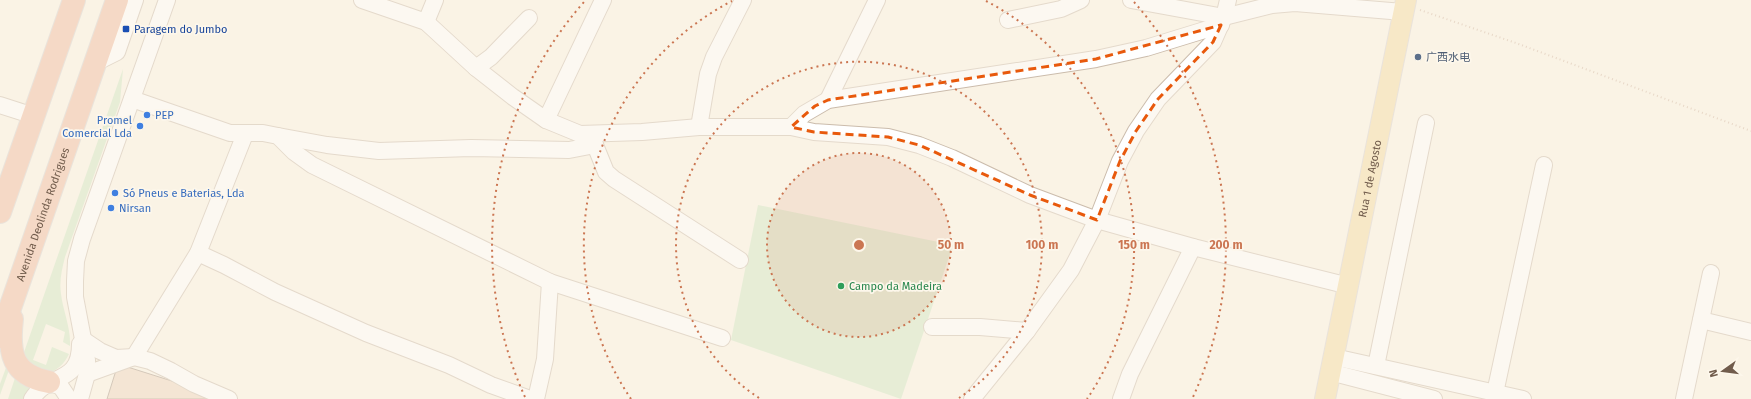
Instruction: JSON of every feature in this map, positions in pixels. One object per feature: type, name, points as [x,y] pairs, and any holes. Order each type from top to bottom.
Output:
[{"type":"highway","points":[[0,212],[74,0]]},
{"type":"highway","name":"Avenida Deolinda Rodrigues","points":[[0,337],[117,0]]},
{"type":"highway","points":[[17,289],[10,344],[15,364],[39,380],[49,382]]},
{"type":"main road","name":"Rua 1 de Agosto","points":[[1325,399],[1405,6]]},
{"type":"street","points":[[95,63],[117,52],[135,0]]},
{"type":"street","points":[[49,382],[61,387],[78,398],[87,374],[83,333],[75,297],[76,262],[82,239],[167,0]]},
{"type":"street","points":[[362,0],[426,22],[476,68],[546,120],[580,134],[595,145],[606,172],[614,179],[740,260]]},
{"type":"street","points":[[426,22],[435,0]]},
{"type":"street","points":[[546,120],[603,0]]},
{"type":"street","points":[[699,126],[708,74],[743,0]]},
{"type":"street","points":[[828,100],[876,0]]},
{"type":"street","points":[[1008,20],[1061,9],[1081,0]]},
{"type":"street","points":[[1131,0],[1223,21]]},
{"type":"street","points":[[972,399],[1027,330],[1071,270],[1097,220],[1120,161],[1136,131],[1158,99],[1213,42],[1223,21],[1228,0]]},
{"type":"street","points":[[791,127],[804,114],[828,100],[870,95],[1096,59],[1146,48],[1272,5],[1295,3],[1405,6]]},
{"type":"street","points":[[476,68],[491,57],[529,18]]},
{"type":"street","points":[[132,99],[230,133],[263,133],[327,145],[379,151],[471,148],[569,150],[595,145]]},
{"type":"street","points":[[0,105],[34,116]]},
{"type":"street","points":[[1376,366],[1426,123]]},
{"type":"street","points":[[580,134],[629,133],[699,126],[791,127],[814,132],[888,138],[919,145],[952,158],[1030,195],[1097,220],[1193,247],[1349,286]]},
{"type":"street","points":[[87,374],[134,357],[198,254],[244,134]]},
{"type":"street","points":[[278,136],[294,152],[312,165],[550,282],[722,338]]},
{"type":"street","points":[[1495,393],[1544,165]]},
{"type":"street","points":[[1121,399],[1130,374],[1193,247]]},
{"type":"street","points":[[198,254],[224,265],[274,292],[366,333],[449,365],[491,385],[530,399]]},
{"type":"street","points":[[1684,399],[1711,273]]},
{"type":"street","points":[[536,399],[545,359],[550,282]]},
{"type":"street","points":[[1701,320],[1751,332]]},
{"type":"street","points":[[932,327],[980,327],[1027,330]]},
{"type":"street","points":[[83,333],[100,351],[116,358],[134,357],[164,368],[194,384],[229,399]]},
{"type":"street","points":[[32,399],[37,392],[49,382],[69,374],[74,368],[83,333]]},
{"type":"street","points":[[1332,365],[1376,366],[1523,399]]},
{"type":"street","points":[[1332,365],[1434,399]]},
{"type":"path","points":[[1405,6],[1516,44],[1751,131]]},
{"type":"highlighted area","points":[[1221,25],[1213,42],[1158,99],[1136,131],[1120,161],[1097,220],[1030,195],[919,145],[888,137],[814,132],[791,127],[815,106],[828,100],[1096,59]]},
{"type":"green space","points":[[123,69],[120,102],[65,257],[62,271],[60,289],[69,333],[70,346],[63,342],[65,332],[46,324],[33,360],[46,365],[52,347],[69,354],[64,362],[52,372],[43,373],[38,371],[22,358]]},
{"type":"green space","name":"Campo da Madeira","points":[[758,205],[953,245],[901,399],[731,340]]},
{"type":"green space","points":[[7,365],[9,370],[0,395],[0,384]]},
{"type":"green space","points":[[15,378],[32,387],[24,399],[8,399]]},
{"type":"building","points":[[118,364],[229,399],[107,399]]},
{"type":"place","name":"Paragem do Jumbo","points":[[126,29]]},
{"type":"place","name":"广西水电","points":[[1418,57]]},
{"type":"place","name":"PEP","points":[[147,115]]},
{"type":"place","name":"Promel Comercial Lda","points":[[140,126]]},
{"type":"place","name":"Só Pneus e Baterias, Lda","points":[[115,193]]},
{"type":"place","name":"Nirsan","points":[[111,208]]},
{"type":"place","name":"Campo da Madeira","points":[[841,286]]}]
